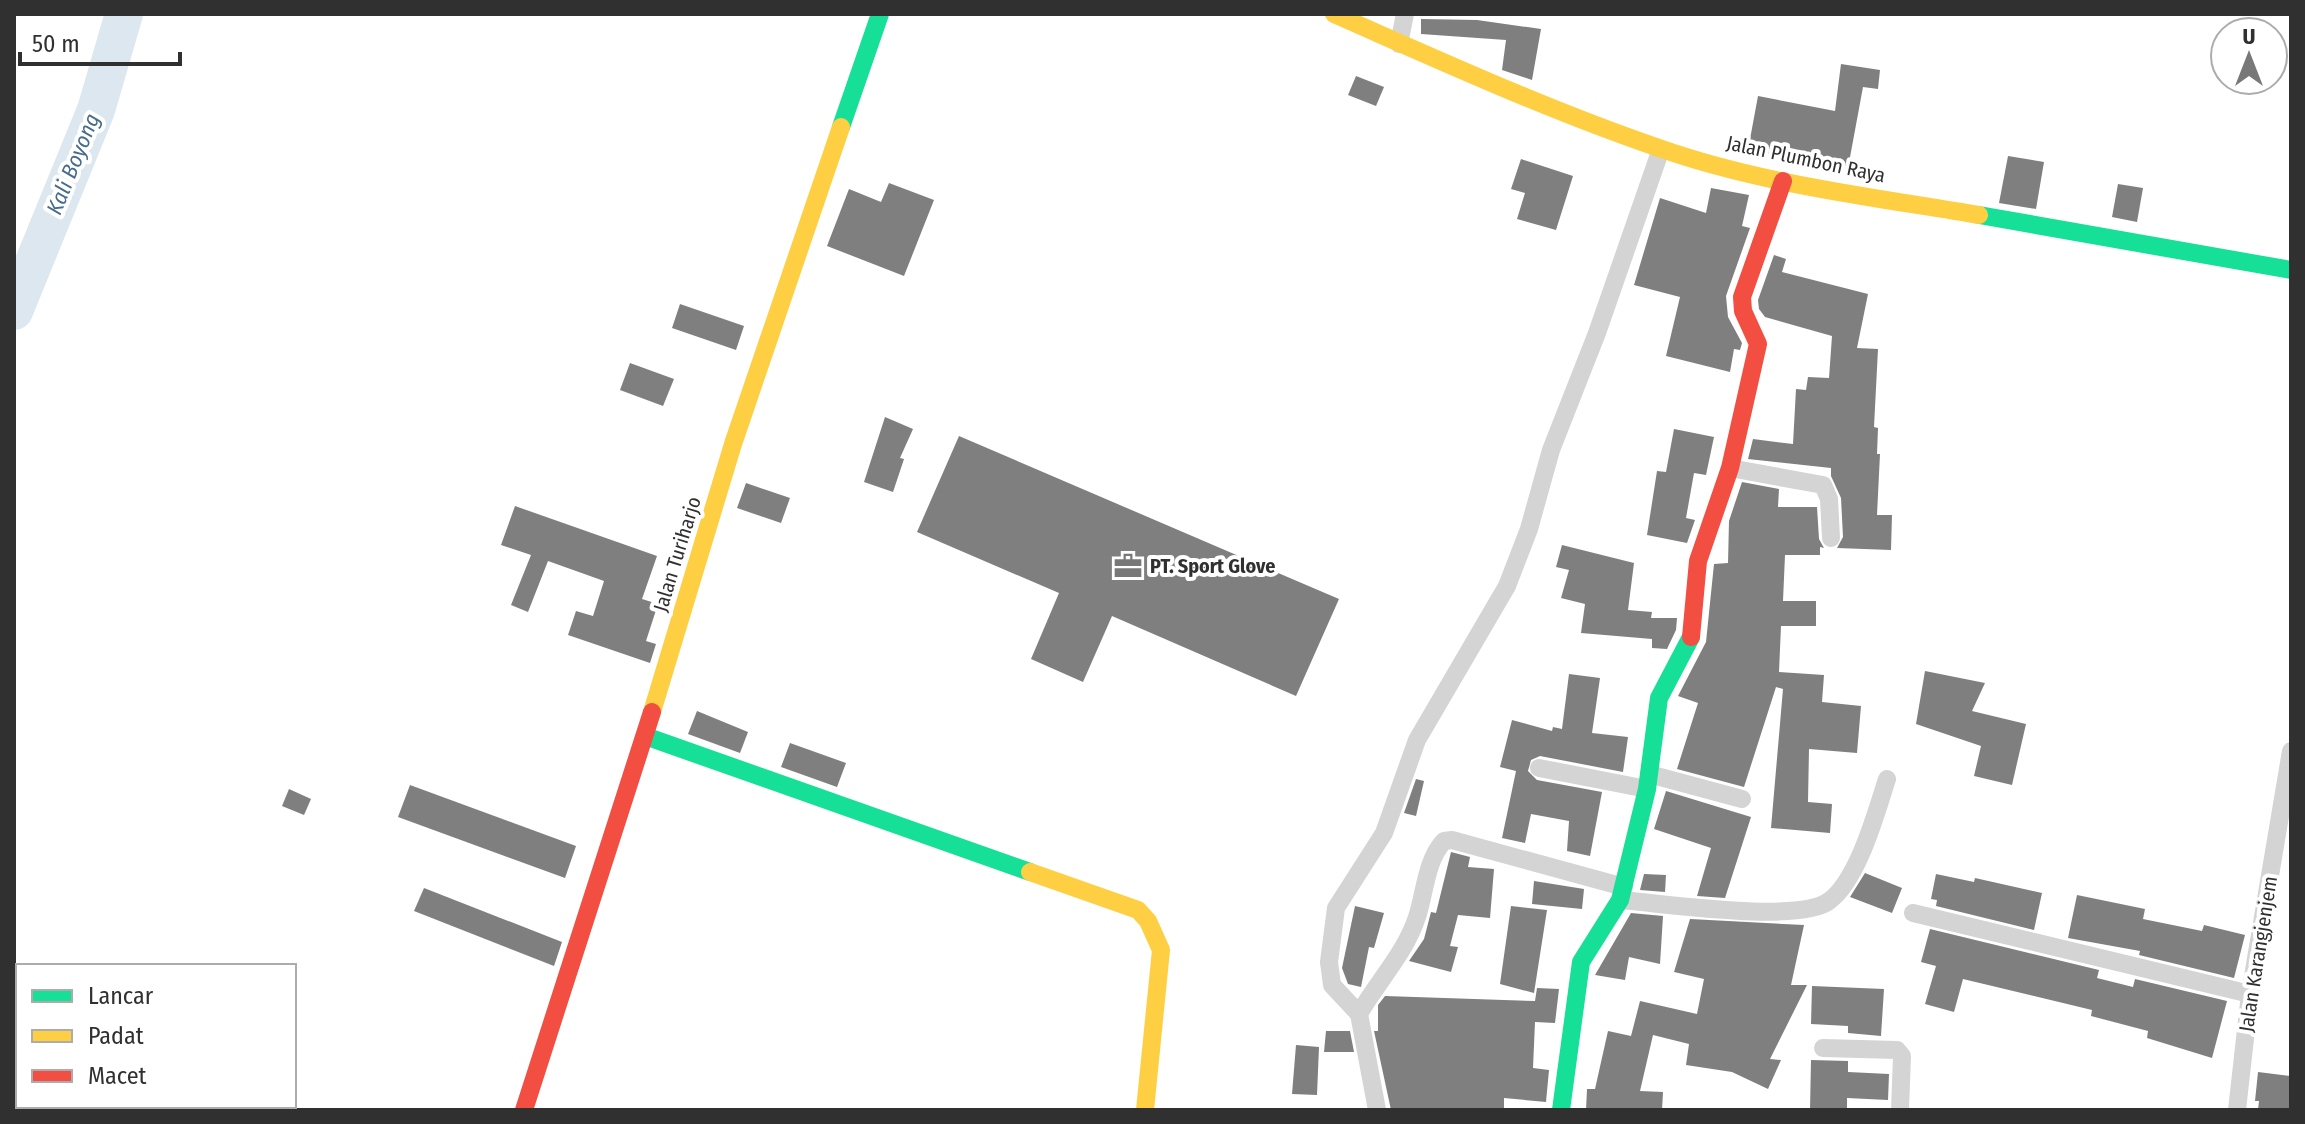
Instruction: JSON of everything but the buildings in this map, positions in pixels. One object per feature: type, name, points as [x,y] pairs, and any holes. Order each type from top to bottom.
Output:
[{"type":"street","name":"Jalan Turiharjo","points":[[524,1110],[645,736],[733,444],[880,14]]},
{"type":"street","name":"Jalan Plumbon Raya","points":[[1334,14],[1513,92],[1661,149],[1783,181],[2291,270]]},
{"type":"street","points":[[1399,44],[1405,14]]},
{"type":"street","points":[[1377,1110],[1359,1014],[1332,985],[1329,950],[1336,908],[1384,833],[1417,740],[1507,586],[1529,529],[1551,450],[1597,333],[1661,149]]},
{"type":"street","points":[[1561,1110],[1573,1003],[1581,962],[1622,893],[1648,782],[1659,698],[1692,635],[1698,561],[1730,468],[1758,344],[1757,333],[1740,307],[1783,181]]},
{"type":"street","points":[[1730,468],[1823,485],[1829,499],[1831,538]]},
{"type":"street","points":[[645,736],[1138,910],[1148,921],[1161,950],[1145,1110]]},
{"type":"street","name":"Jalan Karangjenjem","points":[[2237,1110],[2250,994],[2291,751]]},
{"type":"street","points":[[1539,768],[1648,782],[1742,799]]},
{"type":"street","points":[[1359,1014],[1400,955],[1416,920],[1436,851],[1444,841],[1452,840],[1622,893],[1717,909],[1802,910],[1830,901],[1856,863],[1868,838],[1887,779]]},
{"type":"street","points":[[1913,913],[2250,994]]},
{"type":"street","points":[[1823,1048],[1897,1050],[1902,1056],[1900,1110]]},
{"type":"waterway","name":"Kali Boyong","points":[[14,311],[96,110],[124,14]]},
{"type":"traffic: fast","points":[[841,127],[880,14]]},
{"type":"traffic: fast","points":[[1979,215],[2291,270]]},
{"type":"traffic: fast","points":[[1561,1110],[1581,962],[1620,900],[1647,789],[1659,698],[1691,637]]},
{"type":"traffic: fast","points":[[645,736],[1030,872]]},
{"type":"traffic: slow","points":[[1334,14],[1536,101],[1659,148],[1777,180],[1979,215]]},
{"type":"traffic: slow","points":[[652,712],[733,444],[841,127]]},
{"type":"traffic: slow","points":[[1030,872],[1138,910],[1148,921],[1161,950],[1145,1110]]},
{"type":"traffic: jam","points":[[1691,637],[1698,561],[1730,468],[1758,344],[1743,311],[1742,297],[1783,181]]},
{"type":"traffic: jam","points":[[524,1110],[652,712]]},
{"type":"place","name":"PT. Sport Glove","points":[[1128,566]]}]
